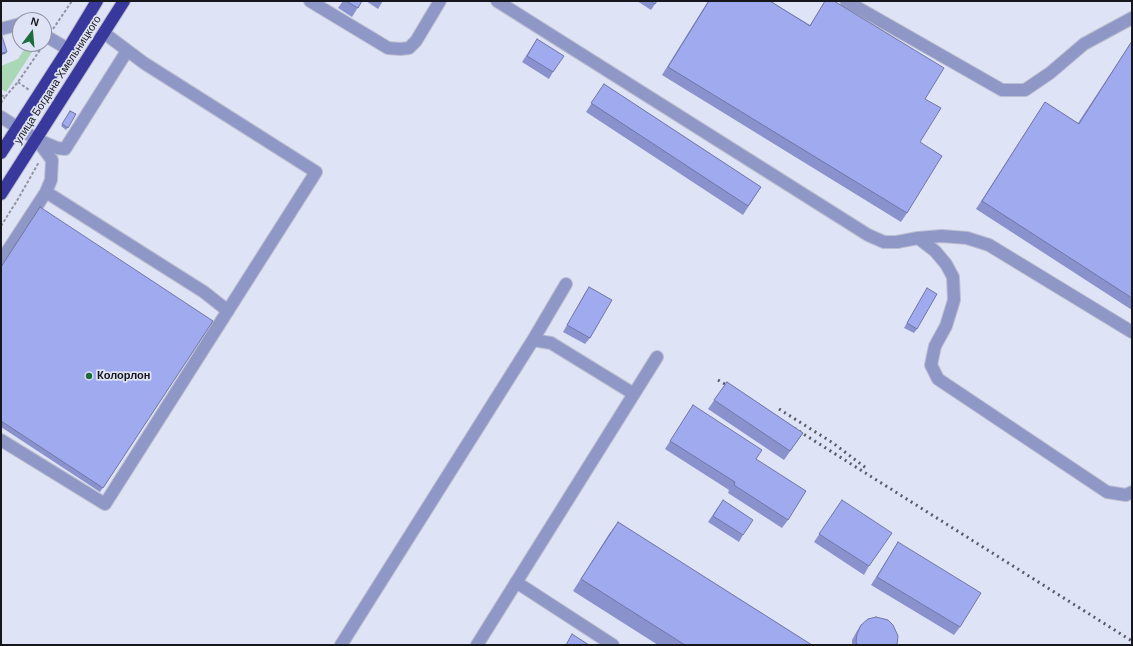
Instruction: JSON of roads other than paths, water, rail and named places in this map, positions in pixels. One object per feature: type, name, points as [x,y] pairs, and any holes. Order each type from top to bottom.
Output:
[{"type":"highway","name":"улица Богдана Хмельницкого","points":[[1,152],[68,49],[97,1]]},
{"type":"highway","name":"улица Богдана Хмельницкого","points":[[1,194],[124,1]]},
{"type":"street","points":[[310,1],[388,48],[400,49],[409,48],[416,41],[440,1]]},
{"type":"street","points":[[497,1],[868,235],[884,242],[897,242],[942,236],[967,238],[989,245],[1132,332]]},
{"type":"street","points":[[846,1],[1002,90],[1025,90],[1050,73],[1084,44],[1132,18]]},
{"type":"street","points":[[1,30],[12,27]]},
{"type":"street","points":[[1,440],[105,504],[316,172],[127,51],[104,33]]},
{"type":"street","points":[[52,40],[68,49]]},
{"type":"street","points":[[1,117],[36,139],[57,148],[65,149],[127,51]]},
{"type":"street","points":[[1,261],[46,192],[51,180],[52,160],[36,139]]},
{"type":"street","points":[[46,192],[204,292],[228,311]]},
{"type":"street","points":[[918,238],[935,251],[946,264],[952,277],[954,300],[946,326],[935,346],[931,365],[938,379],[1107,492],[1126,495],[1132,492]]},
{"type":"street","points":[[340,645],[533,340],[566,284]]},
{"type":"street","points":[[533,340],[551,343],[634,394]]},
{"type":"street","points":[[477,645],[657,357]]},
{"type":"street","points":[[516,582],[613,645]]},
{"type":"railway","points":[[718,380],[735,390]]},
{"type":"railway","points":[[779,409],[833,443],[866,468]]},
{"type":"railway","points":[[794,428],[1132,641]]},
{"type":"place","name":"Колорлон","points":[[89,376]]}]
